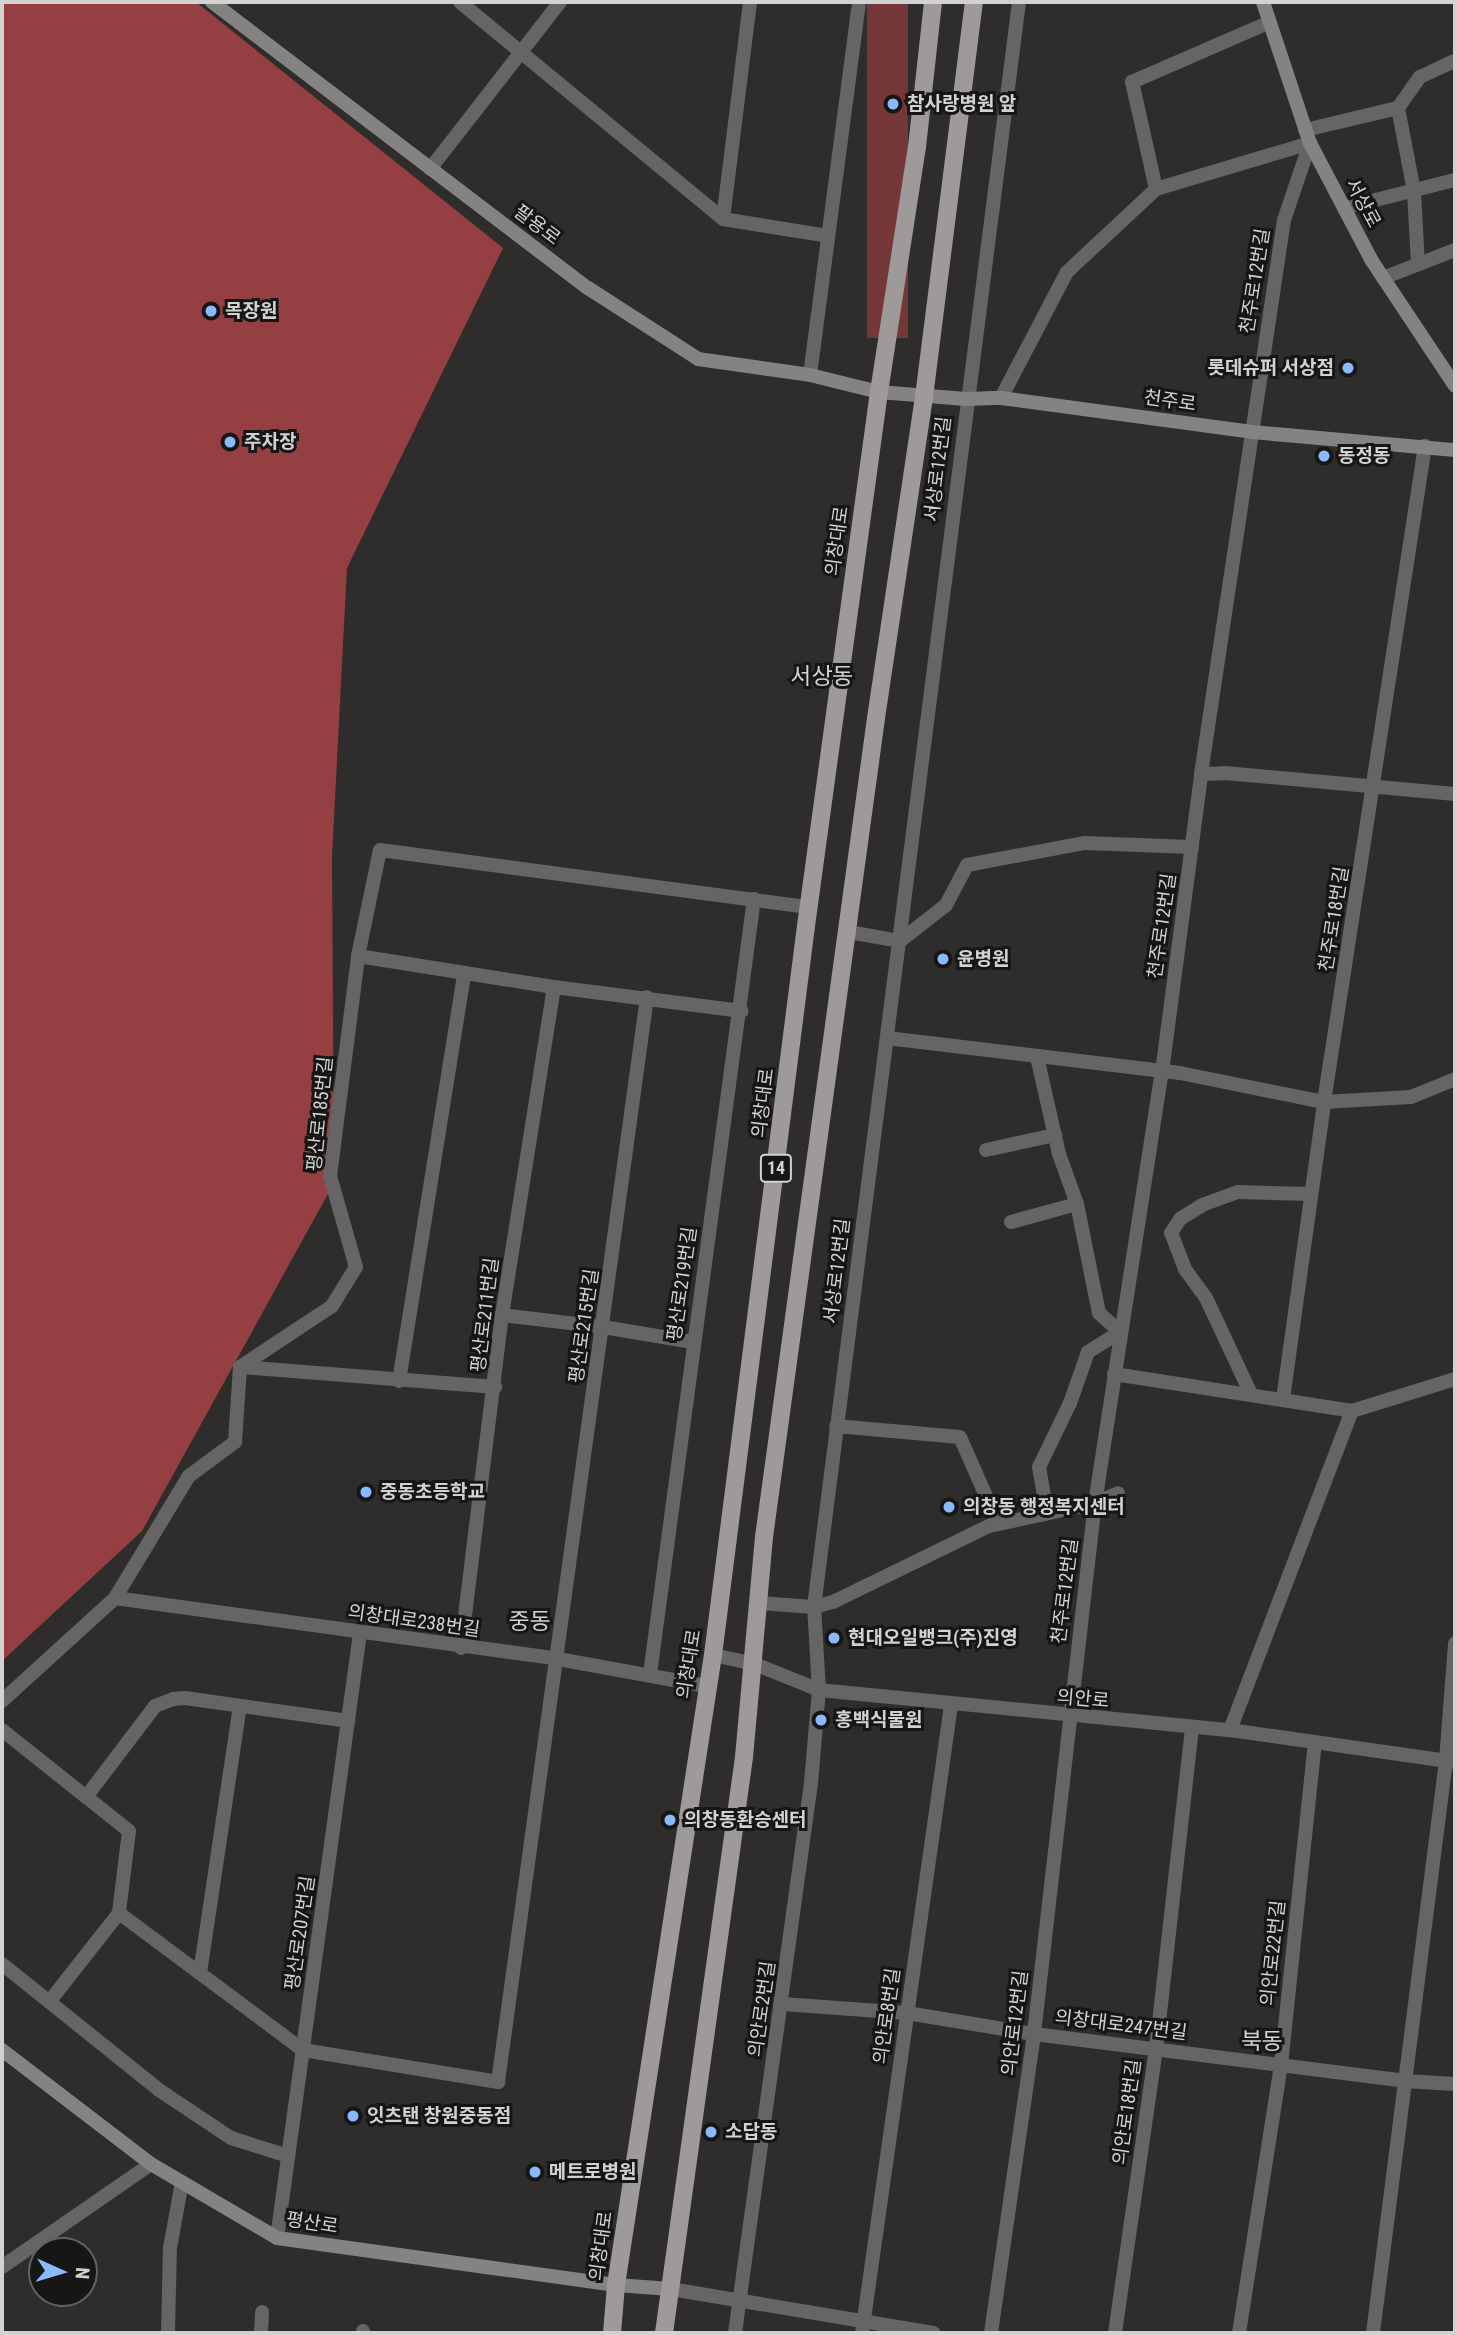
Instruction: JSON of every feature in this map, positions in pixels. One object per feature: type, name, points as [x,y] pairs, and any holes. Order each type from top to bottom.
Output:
[{"type":"main road","name":"팔용로","points":[[212,2],[588,288],[698,359],[810,375],[879,392]]},
{"type":"main road","name":"의창대로","points":[[612,2333],[616,2285],[713,1655],[879,392],[917,147],[933,2]]},
{"type":"main road","name":"14","points":[[664,2333],[742,1770],[757,1603],[880,691],[924,397],[974,2]]},
{"type":"main road","name":"서상로","points":[[1263,2],[1308,137],[1383,278],[1455,386]]},
{"type":"main road","name":"천주로","points":[[879,392],[924,397],[1001,398],[1252,432],[1455,450]]},
{"type":"main road","name":"평산로","points":[[2,2050],[152,2164],[277,2238],[616,2285],[671,2289]]},
{"type":"street","points":[[460,2],[723,219],[828,236]]},
{"type":"street","points":[[430,169],[560,2]]},
{"type":"street","points":[[723,219],[750,2]]},
{"type":"street","points":[[810,375],[859,2]]},
{"type":"street","name":"서상로12번길","points":[[819,1690],[814,1607],[901,941],[966,399],[1019,2]]},
{"type":"street","points":[[1156,189],[1132,82],[1270,22]]},
{"type":"street","points":[[1001,398],[1067,272],[1156,189],[1398,108],[1420,77],[1455,61]]},
{"type":"street","points":[[1398,108],[1413,191],[1418,264]]},
{"type":"street","name":"천주로12번길","points":[[1070,1717],[1095,1503],[1162,1072],[1201,774],[1252,432],[1284,220],[1308,137]]},
{"type":"street","points":[[1344,208],[1455,180]]},
{"type":"street","points":[[1383,278],[1455,250]]},
{"type":"street","name":"천주로18번길","points":[[1283,1399],[1324,1102],[1375,787],[1425,446]]},
{"type":"street","points":[[1201,774],[1225,773],[1455,794]]},
{"type":"street","points":[[849,932],[901,941],[946,905],[967,865],[1085,843],[1192,847]]},
{"type":"street","name":"평산로185번길","points":[[240,1367],[332,1306],[356,1267],[330,1175],[358,956],[380,850],[754,899]]},
{"type":"street","points":[[754,899],[810,907]]},
{"type":"street","name":"평산로219번길","points":[[650,1674],[754,899]]},
{"type":"street","points":[[358,956],[554,987],[741,1010]]},
{"type":"street","points":[[399,1381],[464,974]]},
{"type":"street","name":"평산로211번길","points":[[461,1648],[502,1315],[554,987]]},
{"type":"street","name":"평산로215번길","points":[[303,2050],[498,2082],[647,997]]},
{"type":"street","points":[[887,1038],[1162,1072],[1324,1102],[1411,1097],[1455,1079]]},
{"type":"street","points":[[1037,1057],[1055,1135],[1077,1204],[1099,1313],[1120,1332],[1088,1352],[1070,1404],[1038,1467],[1048,1513]]},
{"type":"street","points":[[986,1150],[1055,1135]]},
{"type":"street","points":[[1251,1394],[1206,1298],[1185,1269],[1171,1233],[1180,1219],[1202,1205],[1238,1192],[1311,1194]]},
{"type":"street","points":[[1011,1222],[1077,1204]]},
{"type":"street","points":[[502,1315],[603,1327],[693,1342]]},
{"type":"street","points":[[2,1701],[115,1598],[189,1476],[235,1442],[240,1367],[495,1387]]},
{"type":"street","points":[[1114,1374],[1352,1411],[1455,1378]]},
{"type":"street","points":[[1230,1730],[1352,1411]]},
{"type":"street","points":[[836,1426],[960,1437],[998,1523]]},
{"type":"street","points":[[757,1603],[814,1607],[833,1602],[998,1523],[1095,1503],[1118,1493]]},
{"type":"street","name":"의창대로238번길","points":[[115,1598],[461,1648],[558,1659],[707,1686]]},
{"type":"street","name":"평산로207번길","points":[[277,2238],[360,1633]]},
{"type":"street","points":[[1373,2333],[1404,2081],[1450,1761],[1455,1643]]},
{"type":"street","name":"의안로","points":[[713,1655],[752,1663],[819,1690],[1070,1717],[1230,1730],[1450,1761]]},
{"type":"street","name":"의안로2번길","points":[[735,2333],[783,2004],[811,1783],[819,1690]]},
{"type":"street","points":[[86,1797],[155,1706],[186,1698],[348,1721]]},
{"type":"street","name":"의안로8번길","points":[[862,2328],[951,1705]]},
{"type":"street","points":[[200,1973],[240,1706]]},
{"type":"street","name":"의안로12번길","points":[[991,2333],[1034,2034],[1070,1717]]},
{"type":"street","name":"의안로18번길","points":[[1115,2333],[1156,2049],[1192,1728]]},
{"type":"street","points":[[2,1730],[129,1831],[119,1913],[49,2002]]},
{"type":"street","name":"의안로22번길","points":[[1239,2333],[1281,2065],[1315,1743]]},
{"type":"street","points":[[119,1913],[303,2050]]},
{"type":"street","points":[[2,1964],[159,2090],[230,2138],[288,2156]]},
{"type":"street","name":"의창대로247번길","points":[[783,2004],[907,2013],[1034,2034],[1404,2081],[1455,2084]]},
{"type":"street","points":[[2,2267],[152,2164]]},
{"type":"street","points":[[168,2333],[170,2248],[182,2182]]},
{"type":"street","points":[[671,2289],[738,2300],[862,2328],[933,2333]]},
{"type":"street","points":[[261,2333],[262,2312]]},
{"type":"shaded area","points":[[2,2],[196,2],[503,248],[347,568],[332,856],[334,1183],[142,1531],[2,1661]]},
{"type":"shaded area","points":[[867,2],[908,2],[908,338],[867,338]]},
{"type":"place","name":"참사랑병원 앞","points":[[893,104]]},
{"type":"place","name":"목장원","points":[[211,311]]},
{"type":"place","name":"롯데슈퍼 서상점","points":[[1348,368]]},
{"type":"place","name":"주차장","points":[[230,442]]},
{"type":"place","name":"동정동","points":[[1324,456]]},
{"type":"place","name":"윤병원","points":[[943,959]]},
{"type":"place","name":"중동초등학교","points":[[366,1492]]},
{"type":"place","name":"의창동 행정복지센터","points":[[949,1507]]},
{"type":"place","name":"현대오일뱅크(주)진영","points":[[834,1638]]},
{"type":"place","name":"홍백식물원","points":[[821,1720]]},
{"type":"place","name":"의창동환승센터","points":[[670,1820]]},
{"type":"place","name":"잇츠탠 창원중동점","points":[[353,2116]]},
{"type":"place","name":"소답동","points":[[711,2132]]},
{"type":"place","name":"메트로병원","points":[[535,2172]]},
{"type":"district","name":"서상동","points":[[822,677]]},
{"type":"district","name":"중동","points":[[530,1622]]},
{"type":"district","name":"북동","points":[[1262,2042]]}]
